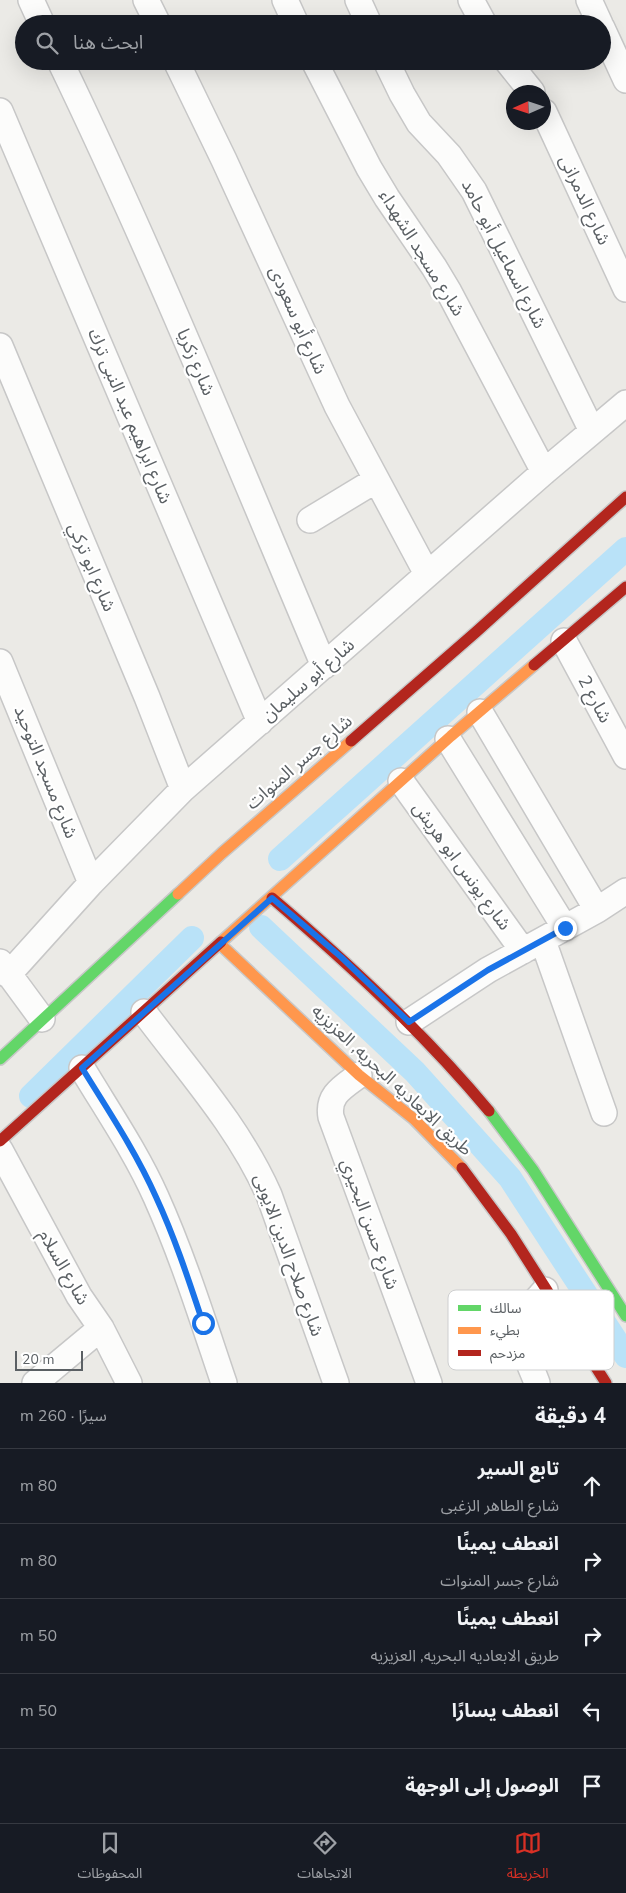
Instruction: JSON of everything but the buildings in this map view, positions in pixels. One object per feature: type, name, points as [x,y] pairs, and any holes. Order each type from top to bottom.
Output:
[{"type":"street","points":[[31,0],[38,15]]},
{"type":"street","points":[[146,0],[154,15]]},
{"type":"street","points":[[285,0],[292,15]]},
{"type":"street","points":[[358,0],[365,15]]},
{"type":"street","points":[[471,0],[479,15]]},
{"type":"street","points":[[589,0],[596,15]]},
{"type":"street","points":[[611,48],[626,80]]},
{"type":"street","name":"شارع زكريا","points":[[64,70],[146,244],[324,666]]},
{"type":"street","name":"شارع أبو سعودى","points":[[180,70],[338,406],[427,574]]},
{"type":"street","name":"شارع مسجد الشهداء","points":[[319,70],[369,168],[449,292],[544,472]]},
{"type":"street","name":"شارع اسماعيل أبو حامد","points":[[390,70],[419,122],[449,155],[474,191],[592,431]]},
{"type":"street","points":[[514,70],[526,85]]},
{"type":"street","name":"شارع ابراهيم عبد النبى ترك","points":[[0,111],[260,722]]},
{"type":"street","name":"شارع الدمرانى","points":[[551,127],[626,289]]},
{"type":"street","name":"شارع ابو تركي","points":[[0,346],[147,697],[183,789]]},
{"type":"street","name":"شارع أبو سليمان","points":[[4,968],[183,789],[544,472],[626,403]]},
{"type":"street","points":[[310,520],[376,480]]},
{"type":"street","name":"شارع جسر المنوات","points":[[0,1059],[222,852],[468,639],[626,497]]},
{"type":"street","points":[[0,1141],[401,781],[626,587]]},
{"type":"street","name":"شارع 2","points":[[564,641],[626,756]]},
{"type":"street","name":"شارع مسجد التوحيد","points":[[0,662],[90,883]]},
{"type":"street","points":[[480,712],[597,910]]},
{"type":"street","points":[[448,740],[565,928]]},
{"type":"street","name":"شارع يونس ابو هريش","points":[[401,781],[533,946],[604,1114]]},
{"type":"street","points":[[409,1022],[488,970],[597,910],[626,891]]},
{"type":"street","points":[[272,898],[341,957],[409,1022],[488,1110],[533,1170],[609,1290]]},
{"type":"street","name":"طريق الابعاديه البحريه, العزيزيه","points":[[220,944],[358,1075],[414,1119],[465,1171],[511,1234],[545,1290]]},
{"type":"street","points":[[4,968],[42,1019]]},
{"type":"street","name":"شارع صلاح الدين الايوبى","points":[[144,1012],[231,1127],[259,1171],[336,1383]]},
{"type":"street","points":[[82,1068],[136,1158],[156,1196],[179,1253],[224,1383]]},
{"type":"street","name":"شارع حسن البحيري","points":[[358,1075],[333,1096],[330,1102],[331,1117],[429,1383]]},
{"type":"street","name":"شارع السلام","points":[[0,1150],[79,1296],[101,1328],[129,1383]]},
{"type":"street","points":[[614,1297],[626,1316]]},
{"type":"street","points":[[35,1383],[101,1328]]},
{"type":"street","points":[[532,1370],[537,1383]]},
{"type":"street","name":"طريق الابعاديه البحريه, العزيزيه","points":[[597,1370],[606,1383]]},
{"type":"waterway","points":[[280,859],[626,549]]},
{"type":"waterway","points":[[261,927],[415,1072],[510,1178],[583,1290]]},
{"type":"waterway","points":[[31,1096],[192,938]]},
{"type":"waterway","points":[[614,1338],[626,1356]]},
{"type":"traffic: fast","points":[[0,1059],[178,894]]},
{"type":"traffic: fast","points":[[489,1111],[533,1170],[609,1290]]},
{"type":"traffic: fast","points":[[614,1297],[626,1316]]},
{"type":"traffic: slow","points":[[221,942],[451,736],[534,665]]},
{"type":"traffic: slow","points":[[178,894],[222,853],[351,741]]},
{"type":"traffic: slow","points":[[220,944],[359,1075],[414,1119],[462,1168]]},
{"type":"traffic: jam","points":[[351,741],[626,497]]},
{"type":"traffic: jam","points":[[534,665],[626,587]]},
{"type":"traffic: jam","points":[[272,898],[385,1000],[438,1054],[489,1111]]},
{"type":"traffic: jam","points":[[0,1141],[221,942]]},
{"type":"traffic: jam","points":[[462,1168],[511,1234],[547,1290]]},
{"type":"traffic: jam","points":[[598,1370],[606,1383]]},
{"type":"route","points":[[203,1323],[179,1253],[156,1196],[136,1158],[82,1068],[272,898],[309,928],[409,1022],[488,970],[565,928]]}]
